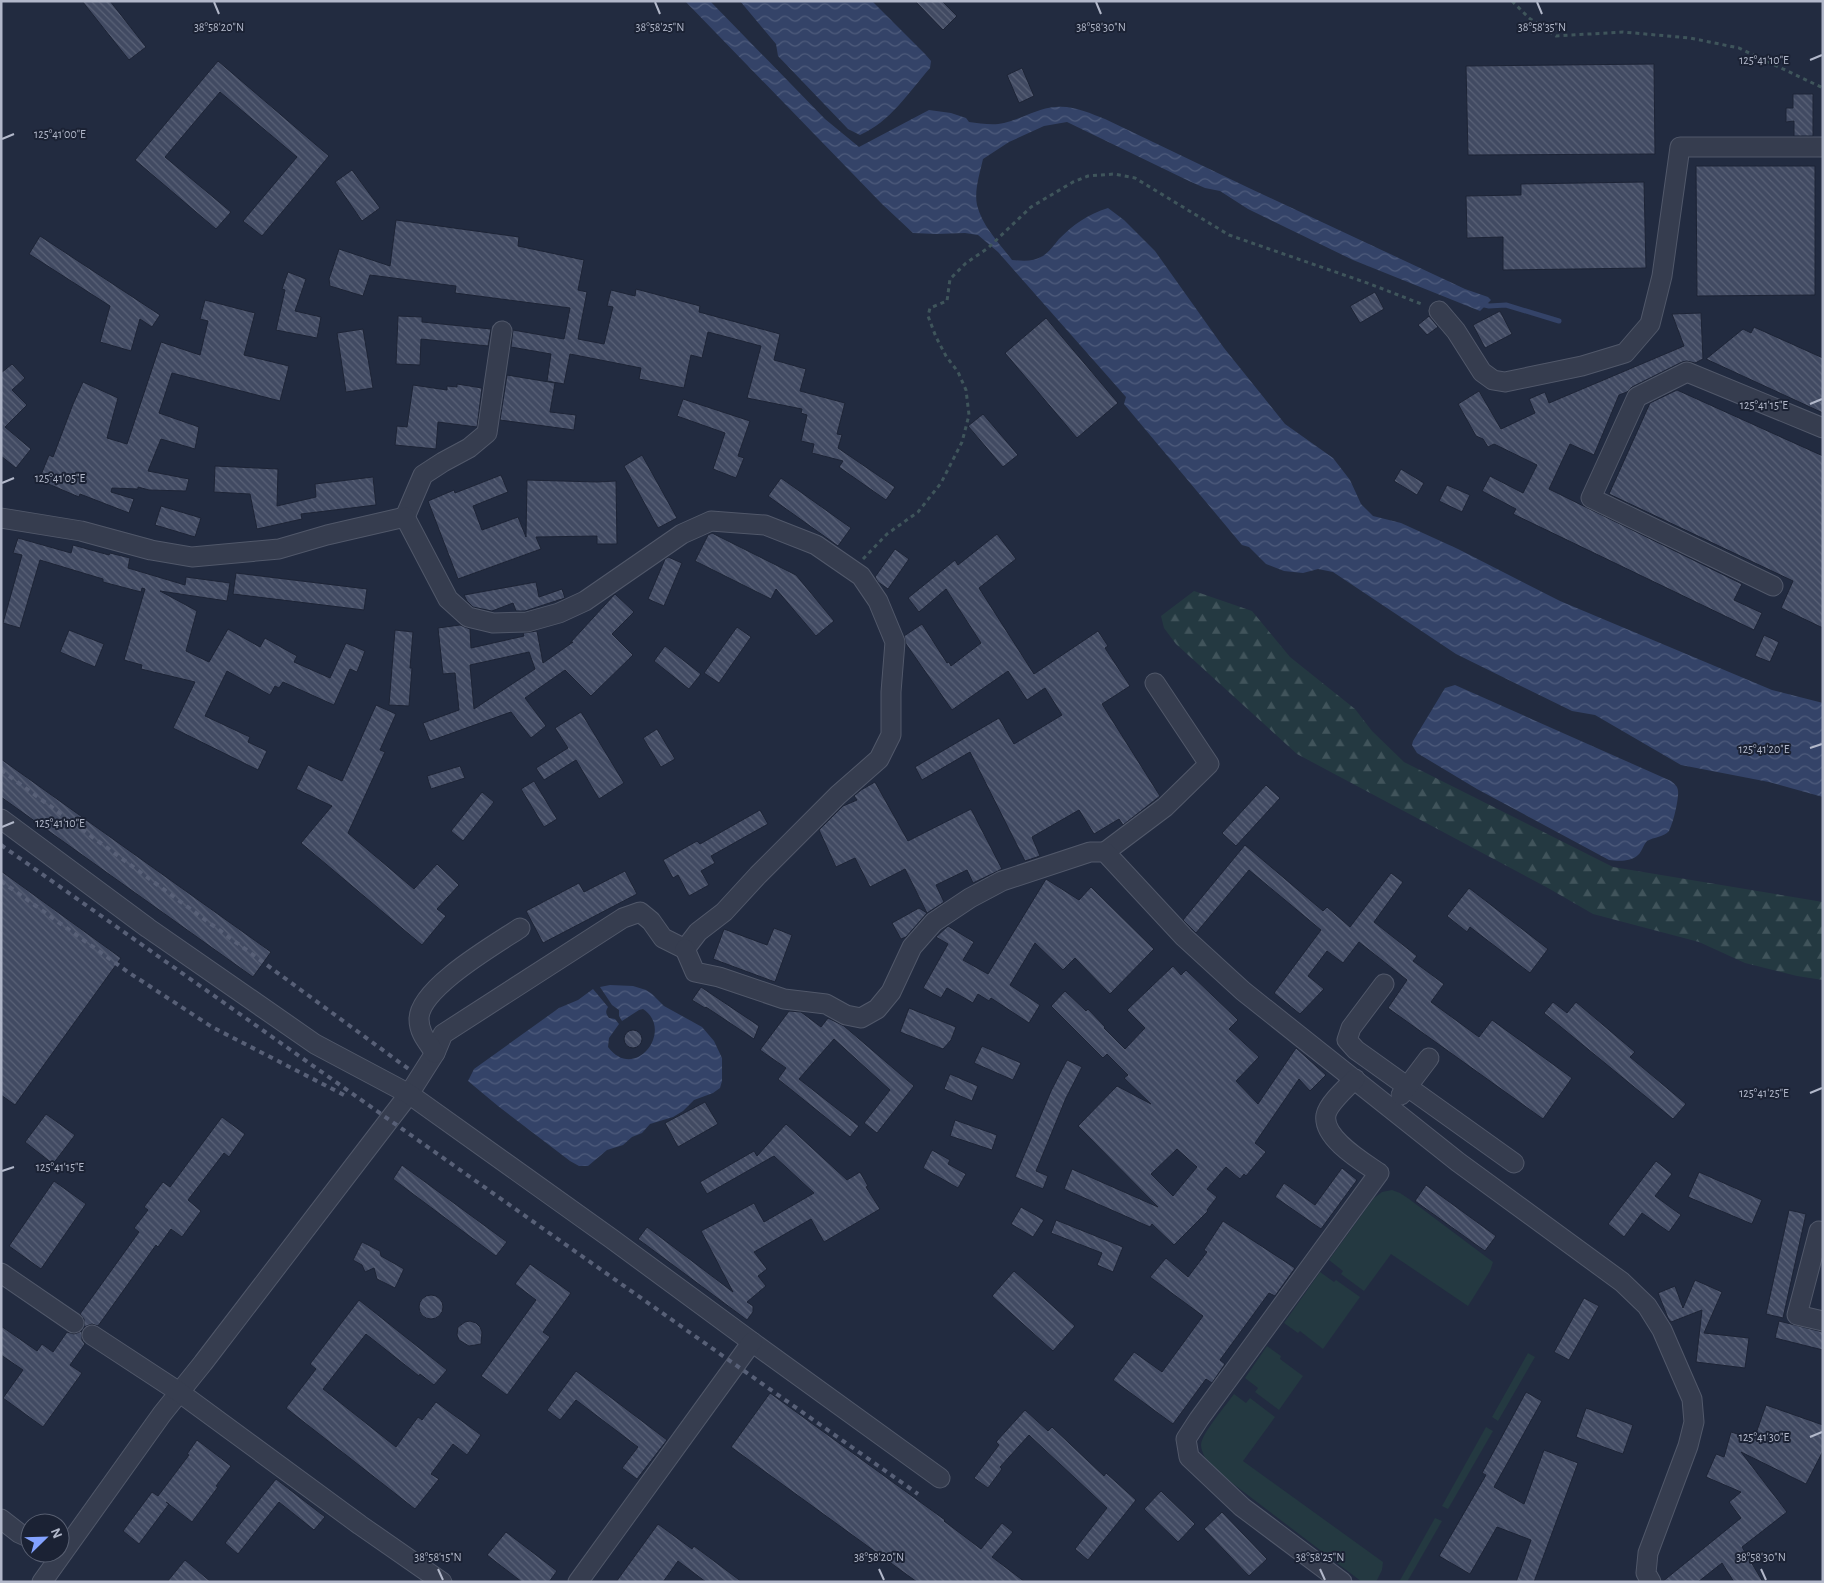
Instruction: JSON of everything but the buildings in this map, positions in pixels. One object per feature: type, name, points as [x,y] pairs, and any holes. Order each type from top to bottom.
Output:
[{"type":"street","points":[[1438,311],[1456,331],[1482,372],[1493,380],[1505,382],[1582,366],[1625,353],[1650,324],[1662,276],[1680,147],[1823,147]]},
{"type":"street","points":[[405,517],[423,476],[443,462],[469,448],[487,433],[502,331]]},
{"type":"street","points":[[1773,586],[1591,498],[1637,397],[1687,372],[1823,428]]},
{"type":"street","points":[[405,517],[448,599],[468,617],[493,623],[527,622],[559,613],[585,601],[682,534],[711,521],[765,525],[816,545],[860,576],[878,601],[895,642],[891,692],[891,735],[878,760],[838,795],[764,868],[724,912],[698,932],[685,950]]},
{"type":"street","points":[[1,518],[81,531],[151,550],[192,556],[279,549],[327,535],[405,517]]},
{"type":"street","points":[[70,1541],[162,1414],[409,1094],[435,1053],[443,1034],[623,918],[640,912],[651,921],[663,938],[685,950],[695,972],[720,977],[784,999],[826,1004],[846,1015],[862,1018],[877,1009],[891,992],[912,948],[934,922],[970,898],[1002,881],[1090,852],[1105,852],[1165,807],[1209,764],[1155,683]]},
{"type":"street","points":[[1,819],[148,928],[315,1044],[409,1094],[940,1478]]},
{"type":"street","points":[[1105,852],[1184,937],[1243,991],[1458,1162],[1622,1282],[1647,1306],[1662,1330],[1692,1398],[1694,1422],[1674,1486],[1648,1553],[1646,1573],[1651,1582]]},
{"type":"street","points":[[435,1053],[420,1033],[419,1017],[424,1004],[446,980],[466,964],[520,928]]},
{"type":"street","points":[[1384,984],[1351,1028],[1348,1040],[1356,1050],[1514,1163]]},
{"type":"street","points":[[1391,1108],[1429,1058]]},
{"type":"street","points":[[1342,1582],[1242,1507],[1189,1457],[1186,1439],[1199,1418],[1379,1173],[1344,1148],[1328,1128],[1326,1116],[1332,1105],[1355,1079]]},
{"type":"street","points":[[1823,1232],[1819,1231],[1797,1315],[1823,1321]]},
{"type":"street","points":[[1,1272],[74,1323]]},
{"type":"street","points":[[92,1335],[179,1392],[360,1525],[442,1582]]},
{"type":"street","points":[[578,1582],[752,1342]]},
{"type":"street","points":[[1,1519],[20,1533]]},
{"type":"street","points":[[42,1582],[54,1563]]},
{"type":"path","points":[[1512,1],[1529,18],[1556,36],[1623,32],[1690,38],[1739,48],[1823,88]]},
{"type":"path","points":[[852,570],[887,534],[918,512],[941,484],[962,442],[969,415],[966,390],[958,372],[946,356],[936,337],[928,316],[930,308],[947,301],[950,279],[966,263],[988,248],[1031,207],[1073,182],[1088,176],[1114,174],[1135,178],[1228,235],[1370,284],[1438,311]]},
{"type":"green space","points":[[1194,591],[1252,611],[1290,657],[1355,709],[1372,731],[1404,762],[1613,867],[1823,902],[1823,980],[1797,976],[1745,963],[1699,942],[1593,914],[1297,754],[1176,644],[1164,628],[1161,616]]},
{"type":"green space","points":[[1392,1190],[1409,1199],[1493,1262],[1490,1271],[1468,1306],[1391,1254],[1364,1291],[1341,1274],[1343,1271],[1329,1260],[1374,1198],[1382,1192]]},
{"type":"green space","points":[[1320,1272],[1334,1282],[1336,1280],[1360,1297],[1323,1349],[1300,1331],[1298,1333],[1284,1323]]},
{"type":"green space","points":[[1267,1346],[1281,1356],[1280,1359],[1303,1376],[1279,1410],[1255,1392],[1258,1388],[1245,1378]]},
{"type":"green space","points":[[1528,1353],[1535,1357],[1498,1421],[1492,1417]]},
{"type":"green space","points":[[1234,1394],[1246,1403],[1250,1398],[1275,1417],[1243,1461],[1383,1562],[1382,1570],[1376,1582],[1362,1582],[1211,1467],[1202,1451],[1202,1440]]},
{"type":"green space","points":[[1486,1427],[1493,1431],[1448,1509],[1442,1506]]},
{"type":"green space","points":[[1435,1518],[1442,1521],[1407,1582],[1399,1582]]},
{"type":"water","points":[[685,1],[710,1],[825,119],[859,147],[929,110],[951,113],[966,118],[969,122],[995,124],[1011,121],[1049,108],[1075,108],[1105,119],[1465,289],[1488,297],[1491,300],[1480,311],[1353,260],[1248,209],[1220,191],[1205,188],[1189,181],[1067,122],[1044,126],[1009,142],[983,159],[976,199],[979,213],[1012,260],[1032,260],[1043,256],[1075,225],[1094,213],[1108,208],[1124,220],[1155,251],[1224,348],[1285,424],[1333,458],[1350,480],[1361,504],[1373,516],[1401,523],[1458,549],[1560,601],[1772,690],[1823,703],[1823,797],[1769,782],[1681,765],[1595,715],[1572,711],[1456,654],[1333,572],[1318,569],[1303,573],[1284,571],[1266,564],[1249,547],[1242,545],[1124,404],[1126,397],[998,252],[978,235],[965,233],[913,233],[882,204]]},
{"type":"water","points":[[740,1],[872,1],[925,54],[931,61],[930,68],[890,114],[860,135],[848,129],[778,56],[776,44]]},
{"type":"water","points":[[1455,685],[1671,781],[1677,787],[1678,795],[1669,831],[1664,835],[1647,841],[1639,854],[1632,859],[1609,860],[1477,789],[1417,753],[1412,745],[1413,741],[1445,688]]},
{"type":"water","points":[[610,985],[633,986],[646,990],[664,1006],[702,1027],[714,1041],[722,1058],[722,1081],[720,1088],[713,1093],[694,1100],[683,1111],[673,1117],[650,1124],[642,1133],[632,1137],[623,1145],[607,1150],[588,1166],[579,1166],[498,1106],[468,1081],[474,1069],[559,1008],[578,1000],[593,989],[608,1007],[606,1013],[609,1018],[615,1019],[619,1024],[609,1038],[608,1047],[619,1057],[629,1059],[639,1056],[648,1049],[653,1040],[655,1029],[652,1018],[643,1009],[622,1021],[619,1016],[619,1010],[612,1005],[600,987]]},
{"type":"waterway","points":[[1480,304],[1489,306],[1506,305],[1559,321]]},
{"type":"railway","points":[[1,770],[410,1070]]},
{"type":"railway","points":[[1,845],[918,1494]]},
{"type":"railway","points":[[1,881],[128,972],[212,1027],[346,1096]]}]
